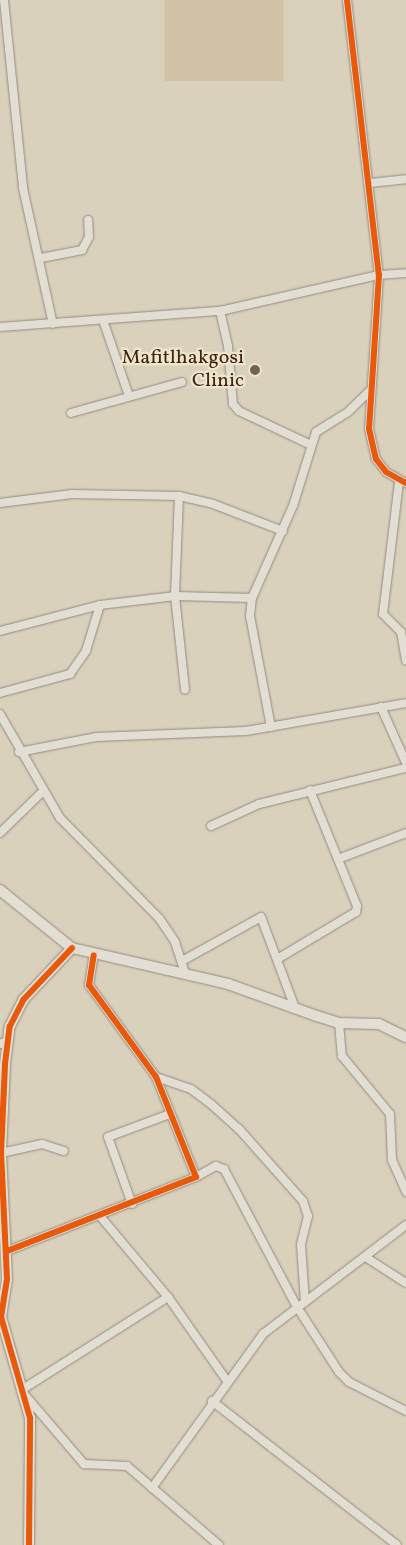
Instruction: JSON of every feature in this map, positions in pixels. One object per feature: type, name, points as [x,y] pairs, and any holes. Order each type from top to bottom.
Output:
[{"type":"street","points":[[4,0],[23,188],[41,258],[52,324]]},
{"type":"street","points":[[348,0],[379,275],[371,390],[372,450],[386,472],[402,483],[383,614],[401,632],[406,661]]},
{"type":"street","points":[[370,182],[406,179]]},
{"type":"street","points":[[41,258],[82,250],[90,237],[88,220]]},
{"type":"street","points":[[0,326],[52,324],[220,311],[379,275],[406,273]]},
{"type":"street","points":[[220,311],[228,346],[233,404],[239,411],[312,445]]},
{"type":"street","points":[[103,320],[129,396]]},
{"type":"street","points":[[71,413],[182,382]]},
{"type":"street","points":[[271,727],[250,616],[252,598],[283,531],[312,445],[324,425],[349,411],[371,390]]},
{"type":"street","points":[[0,503],[72,494],[179,496],[213,504],[283,531]]},
{"type":"street","points":[[179,496],[175,596],[185,689]]},
{"type":"street","points":[[0,631],[100,605],[175,596],[252,598]]},
{"type":"street","points":[[0,693],[70,674],[86,651],[100,605]]},
{"type":"street","points":[[19,752],[96,737],[162,732],[209,734],[271,727],[406,703]]},
{"type":"street","points":[[381,707],[406,763]]},
{"type":"street","points":[[0,714],[42,792],[60,818],[159,918],[182,961],[185,973]]},
{"type":"street","points":[[211,826],[259,804],[406,768]]},
{"type":"street","points":[[279,958],[356,912],[357,906],[310,790]]},
{"type":"street","points":[[0,833],[42,792]]},
{"type":"street","points":[[338,859],[406,833]]},
{"type":"street","points":[[0,890],[72,948],[94,955],[185,973],[340,1023],[379,1024],[406,1037]]},
{"type":"street","points":[[182,961],[260,917],[279,958],[295,1008]]},
{"type":"street","points":[[29,1545],[30,1418],[1,1317],[7,1251],[1,1153],[4,1043],[24,999],[72,948]]},
{"type":"street","points":[[94,955],[89,985],[156,1077],[167,1115],[196,1177]]},
{"type":"street","points":[[340,1023],[342,1056],[390,1114],[392,1160],[406,1192]]},
{"type":"street","points":[[156,1077],[190,1089],[211,1104],[240,1129],[302,1202],[308,1216],[301,1244],[304,1302]]},
{"type":"street","points":[[132,1204],[108,1137],[167,1115]]},
{"type":"street","points":[[1,1153],[42,1144],[64,1150]]},
{"type":"street","points":[[7,1251],[132,1204],[196,1177],[216,1166],[224,1169],[297,1307],[344,1378],[406,1411]]},
{"type":"street","points":[[100,1216],[168,1297],[227,1381]]},
{"type":"street","points":[[152,1488],[227,1381],[263,1334],[297,1307],[367,1258],[406,1225]]},
{"type":"street","points":[[367,1258],[406,1283]]},
{"type":"street","points":[[24,1392],[168,1297]]},
{"type":"street","points":[[24,1392],[84,1464],[127,1466],[219,1545]]},
{"type":"street","points":[[212,1402],[397,1545]]},
{"type":"street","points":[[381,1545],[386,1537]]},
{"type":"shaded area","points":[[165,0],[283,0],[283,81],[165,81]]},
{"type":"cycle path","points":[[347,0],[379,275],[369,429],[376,459],[386,472],[406,483]]},
{"type":"cycle path","points":[[29,1545],[30,1418],[1,1317],[7,1279],[1,1153],[5,1064],[10,1026],[24,999],[72,948]]},
{"type":"cycle path","points":[[7,1251],[196,1177],[156,1077],[89,985],[94,955]]},
{"type":"place","name":"Mafitlhakgosi Clinic","points":[[255,370]]}]
